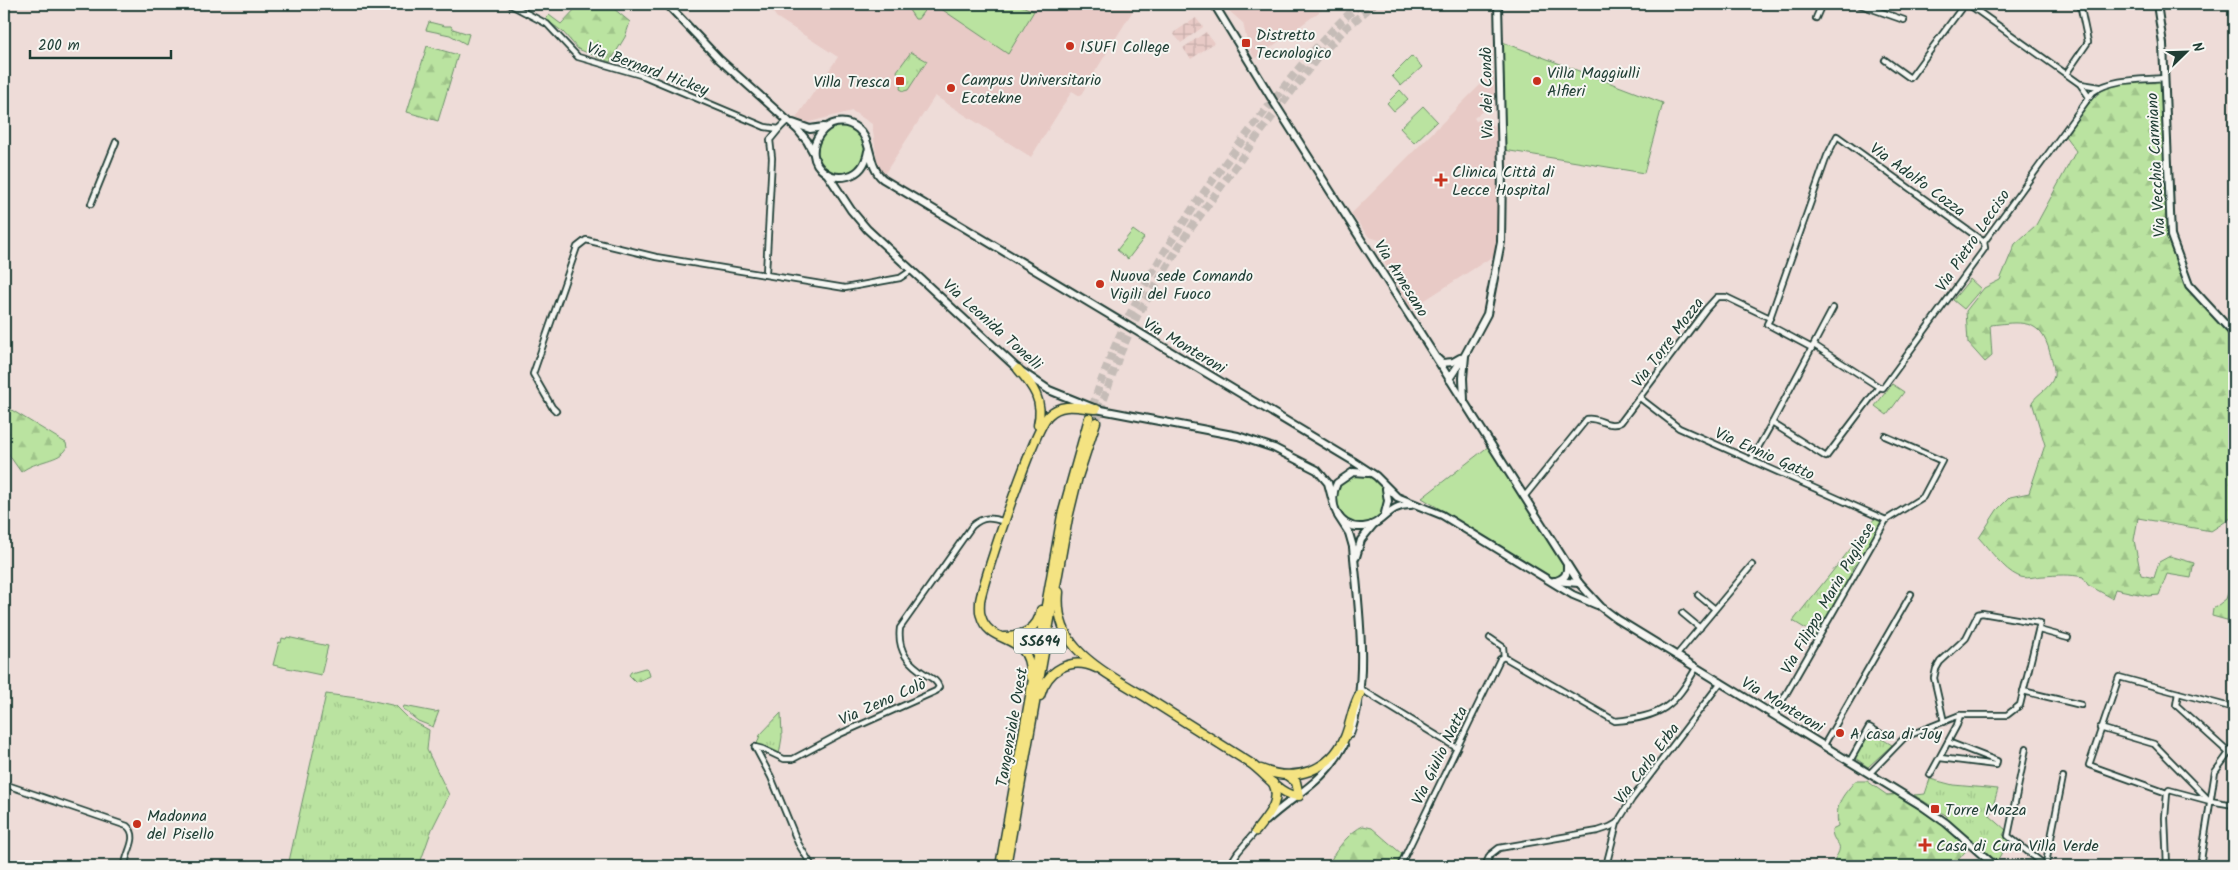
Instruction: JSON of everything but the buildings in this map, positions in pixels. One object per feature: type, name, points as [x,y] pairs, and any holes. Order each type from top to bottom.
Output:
[{"type":"highway","points":[[1018,369],[1031,384],[1038,398],[1040,410],[1037,434]]},
{"type":"highway","points":[[1096,409],[1061,408],[1045,418],[1037,434],[980,602],[981,616],[989,630],[1019,645],[1024,651],[1030,666],[1019,742],[1023,752],[1029,748],[1040,694],[1050,675],[1064,666],[1074,663],[1091,666],[1110,675]]},
{"type":"highway","name":"Tangenziale Ovest","points":[[1000,866],[1023,752],[1068,518],[1093,420],[1069,485],[1055,555],[1023,752],[1006,866]]},
{"type":"highway","points":[[1068,518],[1058,600],[1065,632],[1074,646],[1110,675],[1253,765],[1283,793],[1298,796],[1296,782],[1288,776]]},
{"type":"highway","points":[[1004,637],[1024,633],[1034,626],[1038,619],[1051,560],[1055,555]]},
{"type":"highway","points":[[1253,765],[1288,776],[1309,772],[1334,754],[1345,738],[1360,691]]},
{"type":"highway","points":[[1256,831],[1275,804],[1275,788],[1270,779]]},
{"type":"main road","points":[[667,4],[719,59],[759,97],[789,121],[807,141],[816,162],[828,174],[843,177],[858,172],[866,159],[868,151]]},
{"type":"main road","name":"Via Arnesano","points":[[1214,4],[1567,566]]},
{"type":"main road","name":"Via dei Condò","points":[[1449,379],[1466,354],[1486,314],[1501,242],[1502,168],[1498,4]]},
{"type":"main road","name":"Via Vecchia Carmiano","points":[[2157,4],[2163,44],[2171,236],[2189,285],[2234,334]]},
{"type":"main road","name":"Via Monteroni","points":[[789,121],[810,129],[844,123],[858,129],[864,136],[875,170],[883,179],[1353,461],[1380,480],[1397,497],[1442,515],[1566,591],[1601,607]]},
{"type":"main road","points":[[814,154],[817,137],[830,125]]},
{"type":"main road","name":"Via Leonida Tonelli","points":[[828,174],[867,229],[1018,369],[1049,390],[1096,409],[1238,436],[1268,446],[1317,470],[1328,483],[1333,502]]},
{"type":"main road","points":[[1435,357],[1442,363],[1452,362],[1466,354]]},
{"type":"main road","name":"Via dei Condò","points":[[1466,354],[1462,385],[1466,406]]},
{"type":"main road","points":[[1256,831],[1269,818],[1322,776],[1339,755],[1356,716],[1360,691],[1355,568],[1352,540],[1338,516],[1333,502],[1334,489],[1342,479],[1359,472],[1372,474]]},
{"type":"main road","points":[[1383,516],[1388,500],[1386,488]]},
{"type":"main road","name":"Via Monteroni","points":[[1355,568],[1358,547],[1365,534],[1375,523],[1398,506],[1419,506]]},
{"type":"main road","points":[[1338,516],[1355,527],[1369,526],[1375,523]]},
{"type":"main road","points":[[1552,581],[1563,578],[1568,570],[1567,566]]},
{"type":"main road","name":"Via Monteroni","points":[[1567,566],[1601,607],[1617,619],[1870,773],[1946,823],[1995,866]]},
{"type":"main road","name":"Via Monteroni","points":[[1552,581],[1580,584]]},
{"type":"main road","points":[[1566,591],[1575,590],[1580,584]]},
{"type":"street","name":"Via Bernard Hickey","points":[[509,4],[547,24],[578,57],[644,76],[765,127],[780,130]]},
{"type":"street","points":[[1816,18],[1822,4]]},
{"type":"street","points":[[1858,4],[1904,20]]},
{"type":"street","points":[[1885,60],[1910,78],[1963,6],[1968,4],[2080,84],[2089,97]]},
{"type":"street","points":[[2066,74],[2088,42],[2080,4]]},
{"type":"street","points":[[2080,84],[2100,87],[2128,81],[2164,78]]},
{"type":"street","name":"Via Pietro Lecciso","points":[[1772,423],[1826,457],[1879,387],[1883,388],[1985,248],[1984,242],[2089,97],[2100,87]]},
{"type":"street","points":[[766,273],[772,158],[770,140],[789,121]]},
{"type":"street","name":"Via Adolfo Cozza","points":[[1770,318],[1827,156],[1837,136],[1984,242]]},
{"type":"street","points":[[91,204],[116,142]]},
{"type":"street","points":[[556,411],[533,374],[576,248],[580,243],[593,241],[656,257],[852,288],[900,278],[912,270]]},
{"type":"street","name":"Via Torre Mozza","points":[[1524,497],[1587,420],[1619,424],[1706,309],[1718,297],[1726,297],[1770,318]]},
{"type":"street","points":[[1751,460],[1832,308]]},
{"type":"street","points":[[1770,318],[1767,324],[1813,346],[1879,387]]},
{"type":"street","name":"Via Ennio Gatto","points":[[1640,398],[1680,428],[1886,520]]},
{"type":"street","points":[[1885,436],[1942,461],[1923,497],[1886,520]]},
{"type":"street","name":"Via Zeno Colò","points":[[812,866],[798,843],[771,777],[755,747],[784,759],[793,759],[833,737],[936,691],[938,687],[936,682],[914,667],[904,656],[899,641],[900,628],[972,526],[982,518],[988,517],[1006,522]]},
{"type":"street","name":"Via Filippo Maria Pugliese","points":[[1774,715],[1886,520]]},
{"type":"street","points":[[1676,656],[1752,565]]},
{"type":"street","points":[[1824,745],[1911,594]]},
{"type":"street","points":[[1698,595],[1715,610]]},
{"type":"street","points":[[1682,613],[1700,628]]},
{"type":"street","points":[[1870,773],[1905,738],[1944,722],[1960,715],[2007,715],[2020,705],[2040,623],[1982,613],[1978,614],[1966,638],[1940,662],[1936,669],[1934,678],[1944,722]]},
{"type":"street","points":[[2038,630],[2068,638]]},
{"type":"street","points":[[1490,638],[1503,647],[1504,656],[1615,720],[1653,714],[1667,707],[1678,697],[1696,668]]},
{"type":"street","name":"Via Giulio Natta","points":[[1400,866],[1500,660],[1504,656]]},
{"type":"street","points":[[2234,708],[2119,677],[2100,728],[2089,765],[2167,793],[2169,790],[2234,805]]},
{"type":"street","name":"Via Carlo Erba","points":[[1606,866],[1617,823],[1637,790],[1721,682]]},
{"type":"street","points":[[1360,691],[1457,748]]},
{"type":"street","points":[[2023,691],[2081,705]]},
{"type":"street","points":[[2178,693],[2176,704],[2228,754],[2234,757]]},
{"type":"street","points":[[1930,775],[1960,715]]},
{"type":"street","points":[[1850,761],[1869,727],[1883,735]]},
{"type":"street","points":[[2100,728],[2154,744],[2210,801]]},
{"type":"street","points":[[1940,758],[1996,765],[1997,761],[1948,742]]},
{"type":"street","points":[[2200,866],[2215,772],[2234,746]]},
{"type":"street","points":[[2026,748],[2008,836],[2047,866]]},
{"type":"street","points":[[2047,866],[2046,863],[2063,776]]},
{"type":"street","points":[[4,784],[127,826],[131,829],[132,841],[125,866]]},
{"type":"street","points":[[2167,793],[2164,818],[2167,866]]},
{"type":"street","points":[[1485,866],[1490,855],[1499,848],[1598,831],[1617,823]]},
{"type":"street","points":[[1229,866],[1256,831]]},
{"type":"shaded area","name":"Campus Universitario Ecotekne","points":[[768,4],[1019,4],[1033,10],[1038,4],[1137,4],[1080,96],[1072,91],[1031,157],[935,96],[885,173],[878,169],[872,124],[852,111],[806,123],[796,118],[838,57],[776,17]]},
{"type":"shaded area","points":[[1221,4],[1330,4],[1255,59],[1248,46],[1243,23]]},
{"type":"shaded area","points":[[1196,18],[1203,27],[1181,43],[1173,33]]},
{"type":"shaded area","points":[[1206,32],[1214,43],[1191,59],[1183,48]]},
{"type":"shaded area","name":"Clinica Città di Lecce Hospital","points":[[1494,71],[1495,101],[1474,118],[1476,121],[1480,120],[1495,126],[1497,131],[1498,213],[1495,255],[1411,309],[1385,264],[1384,254],[1390,245],[1386,238],[1379,240],[1369,237],[1351,214]]},
{"type":"green space","points":[[575,4],[608,4],[630,22],[625,37],[610,62],[578,49],[563,32],[545,19],[549,15],[561,24],[577,7]]},
{"type":"green space","points":[[905,4],[929,4],[918,19],[915,19]]},
{"type":"green space","points":[[934,4],[1017,4],[1034,11],[1008,54]]},
{"type":"green space","points":[[429,22],[451,26],[453,29],[469,34],[466,44],[450,35],[426,30]]},
{"type":"green space","points":[[1500,41],[1663,103],[1644,173],[1504,150]]},
{"type":"green space","points":[[427,46],[458,55],[438,121],[407,112]]},
{"type":"green space","points":[[911,52],[927,61],[908,90],[904,91],[900,89],[901,82],[897,71]]},
{"type":"green space","points":[[1412,56],[1422,67],[1401,86],[1392,76]]},
{"type":"green space","points":[[2160,81],[2164,85],[2164,150],[2167,152],[2170,243],[2172,250],[2187,287],[2234,336],[2234,516],[2211,531],[2138,518],[2134,540],[2141,575],[2154,578],[2159,562],[2170,556],[2194,563],[2191,578],[2167,574],[2159,595],[2148,596],[2115,589],[2112,598],[2088,585],[2083,577],[2064,575],[2028,578],[2018,576],[2002,564],[1979,538],[1997,510],[2010,497],[2029,493],[2045,445],[2032,402],[2048,387],[2054,376],[2054,370],[2046,341],[2041,333],[2028,324],[2020,323],[1990,325],[1992,356],[1985,362],[1968,343],[1966,311],[1984,288],[2000,280],[2015,244],[2036,225],[2076,151],[2065,136],[2086,107],[2099,93],[2113,85]]},
{"type":"green space","points":[[1400,90],[1408,99],[1394,111],[1387,103]]},
{"type":"green space","points":[[1423,106],[1437,121],[1414,143],[1400,128]]},
{"type":"green space","points":[[836,126],[846,126],[858,133],[865,145],[865,155],[858,167],[846,174],[836,174],[828,170],[821,163],[817,155],[817,145],[821,137],[828,130]]},
{"type":"green space","points":[[1133,230],[1144,238],[1128,259],[1117,250]]},
{"type":"green space","points":[[1970,279],[1981,289],[1964,309],[1953,300]]},
{"type":"green space","points":[[1892,384],[1904,392],[1887,415],[1875,406]]},
{"type":"green space","points":[[5,406],[66,443],[67,448],[59,456],[21,472],[4,448]]},
{"type":"green space","points":[[1489,446],[1562,561],[1565,567],[1564,575],[1558,578],[1551,577],[1422,498]]},
{"type":"green space","points":[[1360,475],[1374,479],[1381,486],[1385,500],[1381,514],[1374,521],[1360,525],[1346,521],[1339,514],[1335,500],[1339,486],[1346,479]]},
{"type":"green space","points":[[1875,518],[1881,520],[1882,524],[1859,561],[1853,567],[1852,574],[1816,635],[1793,621]]},
{"type":"green space","points":[[2234,576],[2234,622],[2212,616],[2213,609],[2226,599]]},
{"type":"green space","points":[[287,637],[328,646],[321,675],[273,665],[279,642],[281,643],[282,638],[286,639]]},
{"type":"green space","points":[[645,668],[648,669],[650,676],[636,682],[629,675],[631,672]]},
{"type":"green space","points":[[326,694],[365,699],[396,706],[409,719],[429,730],[427,750],[449,795],[432,829],[419,866],[288,866]]},
{"type":"green space","points":[[404,706],[435,712],[439,711],[433,727],[418,721],[403,709]]},
{"type":"green space","points":[[781,713],[782,737],[779,755],[757,744],[760,735]]},
{"type":"green space","points":[[1870,732],[1892,745],[1868,767],[1855,758]]},
{"type":"green space","points":[[1930,779],[1953,785],[1998,789],[1990,816],[2006,830],[2003,835],[2009,840],[1997,861],[1947,819],[1947,816],[1914,795],[1925,794]]},
{"type":"green space","points":[[1855,781],[1867,781],[1887,795],[1897,794],[1948,829],[1969,847],[1953,866],[1907,866],[1901,864],[1898,866],[1830,866],[1839,851],[1832,829],[1838,826],[1837,818],[1840,801]]},
{"type":"green space","points":[[1363,826],[1372,828],[1403,855],[1398,866],[1338,866],[1331,860],[1345,840]]},
{"type":"tunnel","points":[[1089,418],[1103,376],[1138,298],[1181,226],[1231,156],[1294,74],[1332,31],[1360,4]]},
{"type":"tunnel","points":[[1096,422],[1119,356],[1137,316],[1188,232],[1317,58],[1346,28],[1374,4]]},
{"type":"place","name":"Distretto Tecnologico","points":[[1246,43]]},
{"type":"place","name":"ISUFI College","points":[[1070,46]]},
{"type":"place","name":"Villa Tresca","points":[[900,81]]},
{"type":"place","name":"Villa Maggiulli Alfieri","points":[[1537,81]]},
{"type":"place","name":"Campus Universitario Ecotekne","points":[[951,88]]},
{"type":"place","name":"Clinica Città di Lecce Hospital","points":[[1441,180]]},
{"type":"place","name":"Nuova sede Comando Vigili del Fuoco","points":[[1100,284]]},
{"type":"place","name":"A casa di Joy","points":[[1840,733]]},
{"type":"place","name":"Torre Mozza","points":[[1935,809]]},
{"type":"place","name":"Madonna del Pisello","points":[[137,824]]},
{"type":"place","name":"Casa di Cura Villa Verde","points":[[1925,845]]}]
